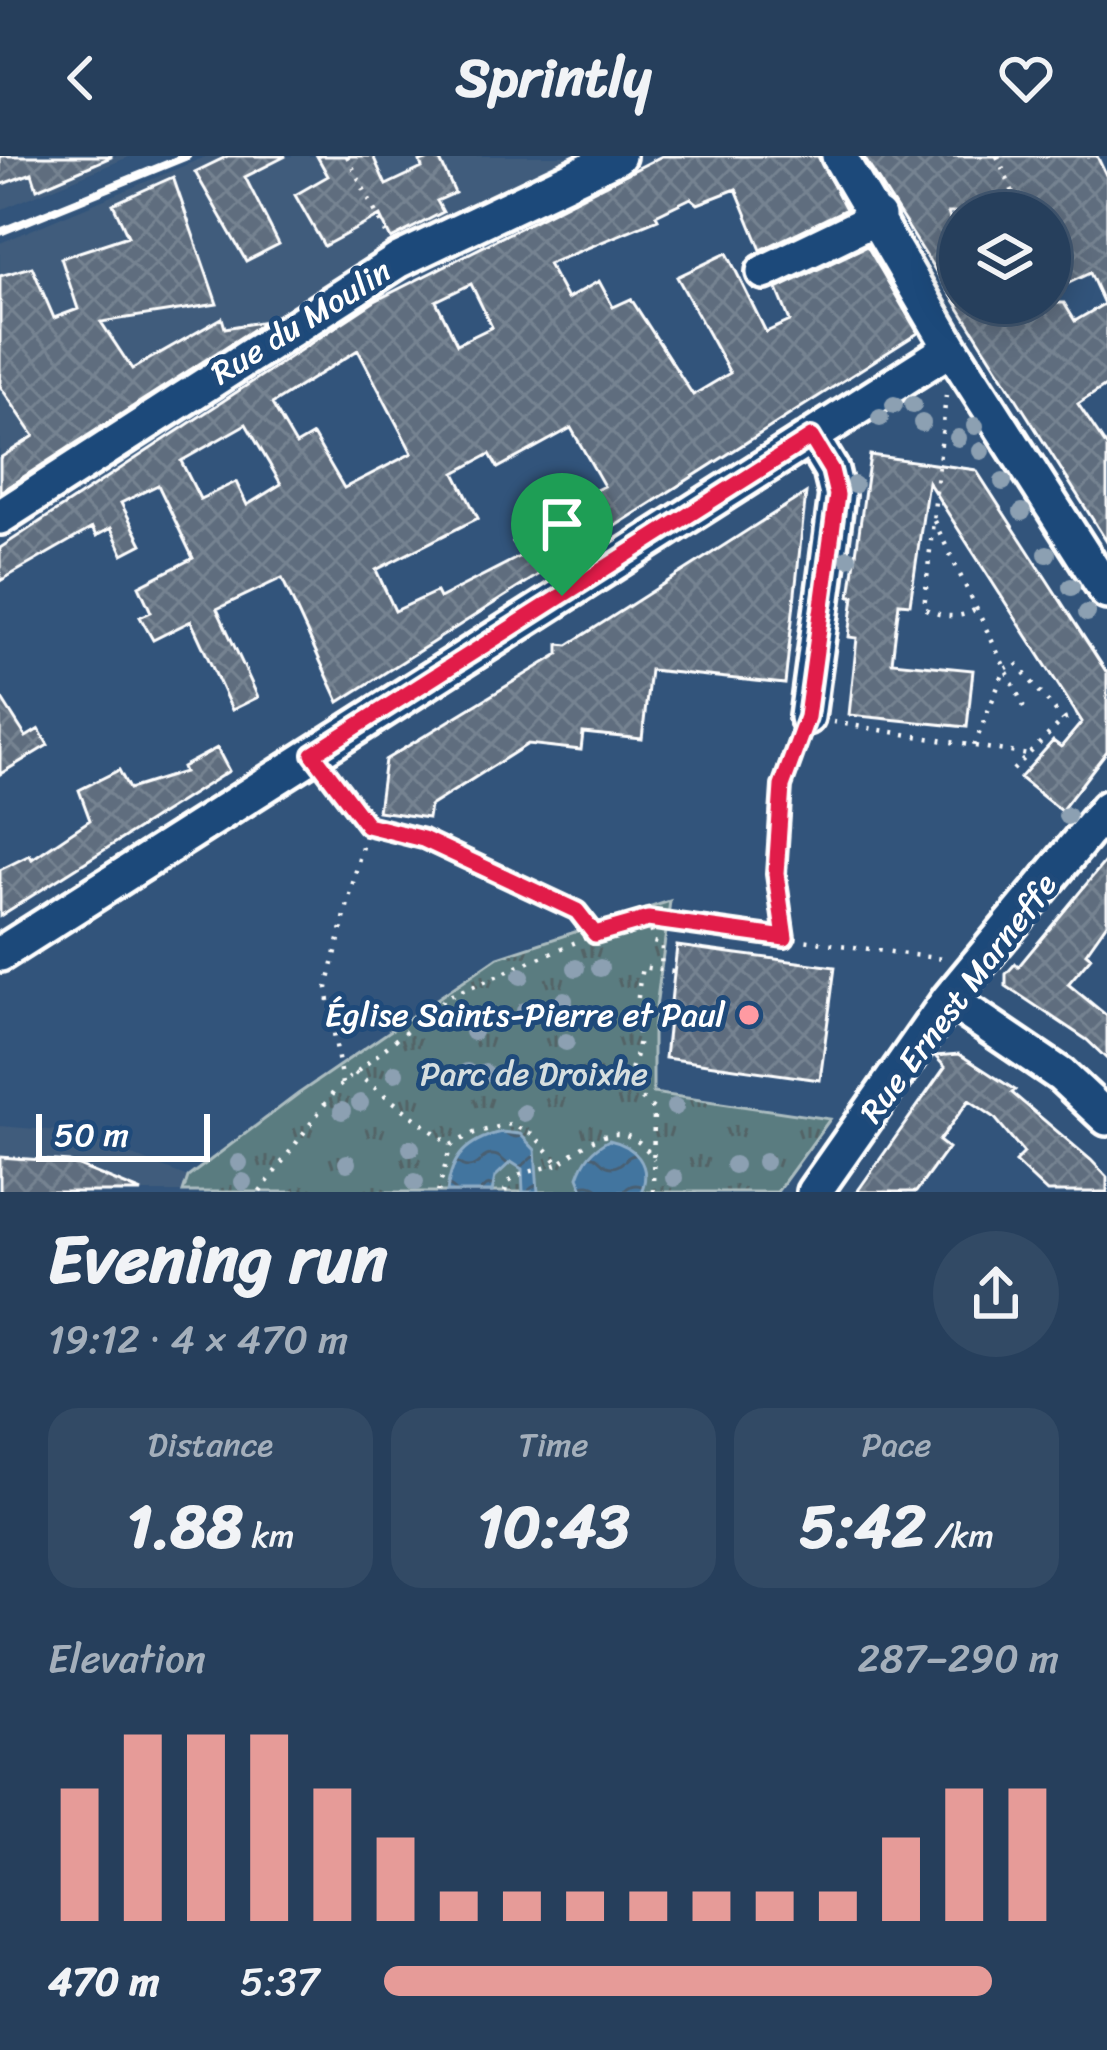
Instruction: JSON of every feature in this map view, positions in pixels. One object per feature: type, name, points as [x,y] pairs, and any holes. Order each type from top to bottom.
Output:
[{"type":"street","name":"Rue du Moulin","points":[[0,517],[399,260],[618,156]]},
{"type":"street","points":[[839,156],[951,348],[1107,592]]},
{"type":"street","points":[[764,272],[878,218]]},
{"type":"street","points":[[0,954],[951,348]]},
{"type":"street","points":[[807,717],[837,495],[831,470],[811,437]]},
{"type":"street","name":"Rue Ernest Marneffe","points":[[814,1192],[959,988],[1107,808]]},
{"type":"street","points":[[959,988],[1107,1118]]},
{"type":"path","points":[[347,156],[399,260]]},
{"type":"path","points":[[998,156],[1013,192]]},
{"type":"path","points":[[946,392],[924,608],[941,616],[964,616],[976,609]]},
{"type":"path","points":[[934,521],[1024,707]]},
{"type":"path","points":[[974,746],[1005,669],[1016,663],[1064,720]]},
{"type":"path","points":[[1013,770],[1064,720],[1077,714]]},
{"type":"path","points":[[785,938],[776,874],[782,786],[807,717],[1028,755]]},
{"type":"path","points":[[313,754],[367,825],[423,839],[577,911],[595,934]]},
{"type":"path","points":[[342,1084],[327,988],[367,825]]},
{"type":"path","points":[[648,919],[653,942],[662,944],[661,970]]},
{"type":"path","points":[[260,1192],[342,1084],[447,998],[595,934],[648,919],[943,959],[959,988]]},
{"type":"path","points":[[653,1192],[654,1109],[636,1096],[630,1068],[639,1034],[634,1022],[642,967],[674,972]]},
{"type":"path","points":[[355,1073],[451,1145]]},
{"type":"path","points":[[438,1192],[451,1145],[475,1132],[510,1124],[534,1135],[560,1164]]},
{"type":"path","points":[[505,1192],[507,1184],[521,1174],[560,1164],[596,1138],[615,1132],[635,1137],[654,1159]]},
{"type":"shaded area","points":[[0,156],[131,156],[0,210]]},
{"type":"shaded area","points":[[207,156],[607,156],[399,260],[0,522],[0,243]]},
{"type":"shaded area","points":[[0,1126],[72,1132],[188,1177],[183,1192],[0,1192]]},
{"type":"green space","name":"Parc de Droixhe","points":[[670,901],[653,1030],[653,1093],[830,1119],[777,1192],[183,1192],[188,1177],[298,1094],[498,957]]},
{"type":"water","points":[[501,1132],[520,1134],[535,1150],[538,1192],[523,1192],[522,1169],[511,1162],[495,1177],[492,1192],[447,1192],[452,1169],[463,1152]]},
{"type":"water","points":[[609,1140],[626,1146],[639,1158],[645,1173],[641,1192],[584,1192],[578,1177],[583,1165]]},
{"type":"building","points":[[0,156],[111,157],[37,189],[32,173],[0,185]]},
{"type":"building","points":[[228,156],[286,156],[245,177],[279,244],[246,261],[195,172]]},
{"type":"building","points":[[317,156],[373,156],[386,185],[438,156],[455,193],[437,201],[443,212],[391,239],[380,216],[324,246],[295,195],[328,176]]},
{"type":"building","points":[[662,156],[818,156],[846,209],[761,250],[736,189],[698,204],[691,198],[656,215],[658,219],[548,264],[567,299],[599,281],[613,307],[631,299],[693,395],[730,373],[677,277],[727,253],[766,332],[790,321],[777,289],[867,246],[918,333],[339,702],[282,578],[217,609],[258,697],[232,710],[191,621],[153,640],[140,617],[151,612],[139,586],[193,558],[158,485],[121,503],[142,544],[123,554],[111,528],[96,536],[92,528],[0,581],[0,548],[375,301]],"holes":[[[471,284],[492,327],[457,344],[436,301]],[[358,350],[412,453],[344,488],[313,435],[296,445],[272,404]],[[246,424],[281,484],[247,505],[236,482],[200,499],[181,461]],[[571,428],[604,486],[525,524],[530,534],[513,542],[521,556],[439,598],[436,592],[395,611],[376,570],[478,518],[455,473],[490,454],[498,468]]]},
{"type":"building","points":[[863,156],[1097,156],[1107,177],[1107,385],[1078,404],[1107,447],[1107,542],[969,324],[1071,324],[1071,314],[1075,321],[1104,304],[1090,273],[1071,282],[1071,192],[939,192],[939,276]]},
{"type":"building","points":[[173,177],[217,304],[101,322],[132,369],[222,318],[225,328],[266,321],[0,492],[0,458],[34,436],[0,386],[0,276],[32,267],[54,318],[78,309],[61,258],[128,236],[113,204]]},
{"type":"building","points":[[870,455],[976,470],[1107,673],[1107,751],[1061,811],[1020,778],[1053,741],[1061,747],[1082,722],[928,482],[910,604],[899,603],[892,662],[973,670],[967,727],[849,715],[857,638],[849,637],[854,596],[850,596]]},
{"type":"building","points":[[806,493],[785,684],[650,670],[642,739],[583,733],[581,750],[528,744],[430,806],[428,818],[378,811],[385,760],[559,654],[559,644],[568,645]]},
{"type":"building","points":[[0,696],[26,737],[39,729],[48,745],[0,774]]},
{"type":"building","points":[[217,748],[229,771],[0,916],[0,870],[30,855],[32,859],[90,820],[79,790],[119,770],[129,789],[139,786],[184,772],[182,767]]},
{"type":"building","points":[[1107,859],[1107,923],[1086,953],[1091,957],[1068,984],[1107,1016],[1107,1059],[1087,1040],[1006,986],[1006,974],[1015,964],[1018,967]]},
{"type":"building","name":"Église Saints-Pierre et Paul","points":[[677,946],[835,967],[820,1080],[665,1058]]},
{"type":"building","points":[[959,1054],[1015,1090],[1012,1093],[1091,1160],[1107,1177],[1107,1192],[1047,1192],[1015,1162],[1024,1153],[994,1117],[969,1100],[939,1141],[948,1148],[916,1192],[857,1192],[945,1067],[935,1056]]},
{"type":"building","points":[[0,1157],[69,1162],[142,1192],[0,1192]]},
{"type":"railway","points":[[0,232],[187,156]]},
{"type":"place","name":"Église Saints-Pierre et Paul","points":[[749,1015]]},
{"type":"route","points":[[811,437],[831,470],[837,495],[807,717],[782,786],[776,874],[785,938],[648,919],[595,934],[577,911],[423,839],[367,825],[313,754],[562,596],[811,437]]}]
